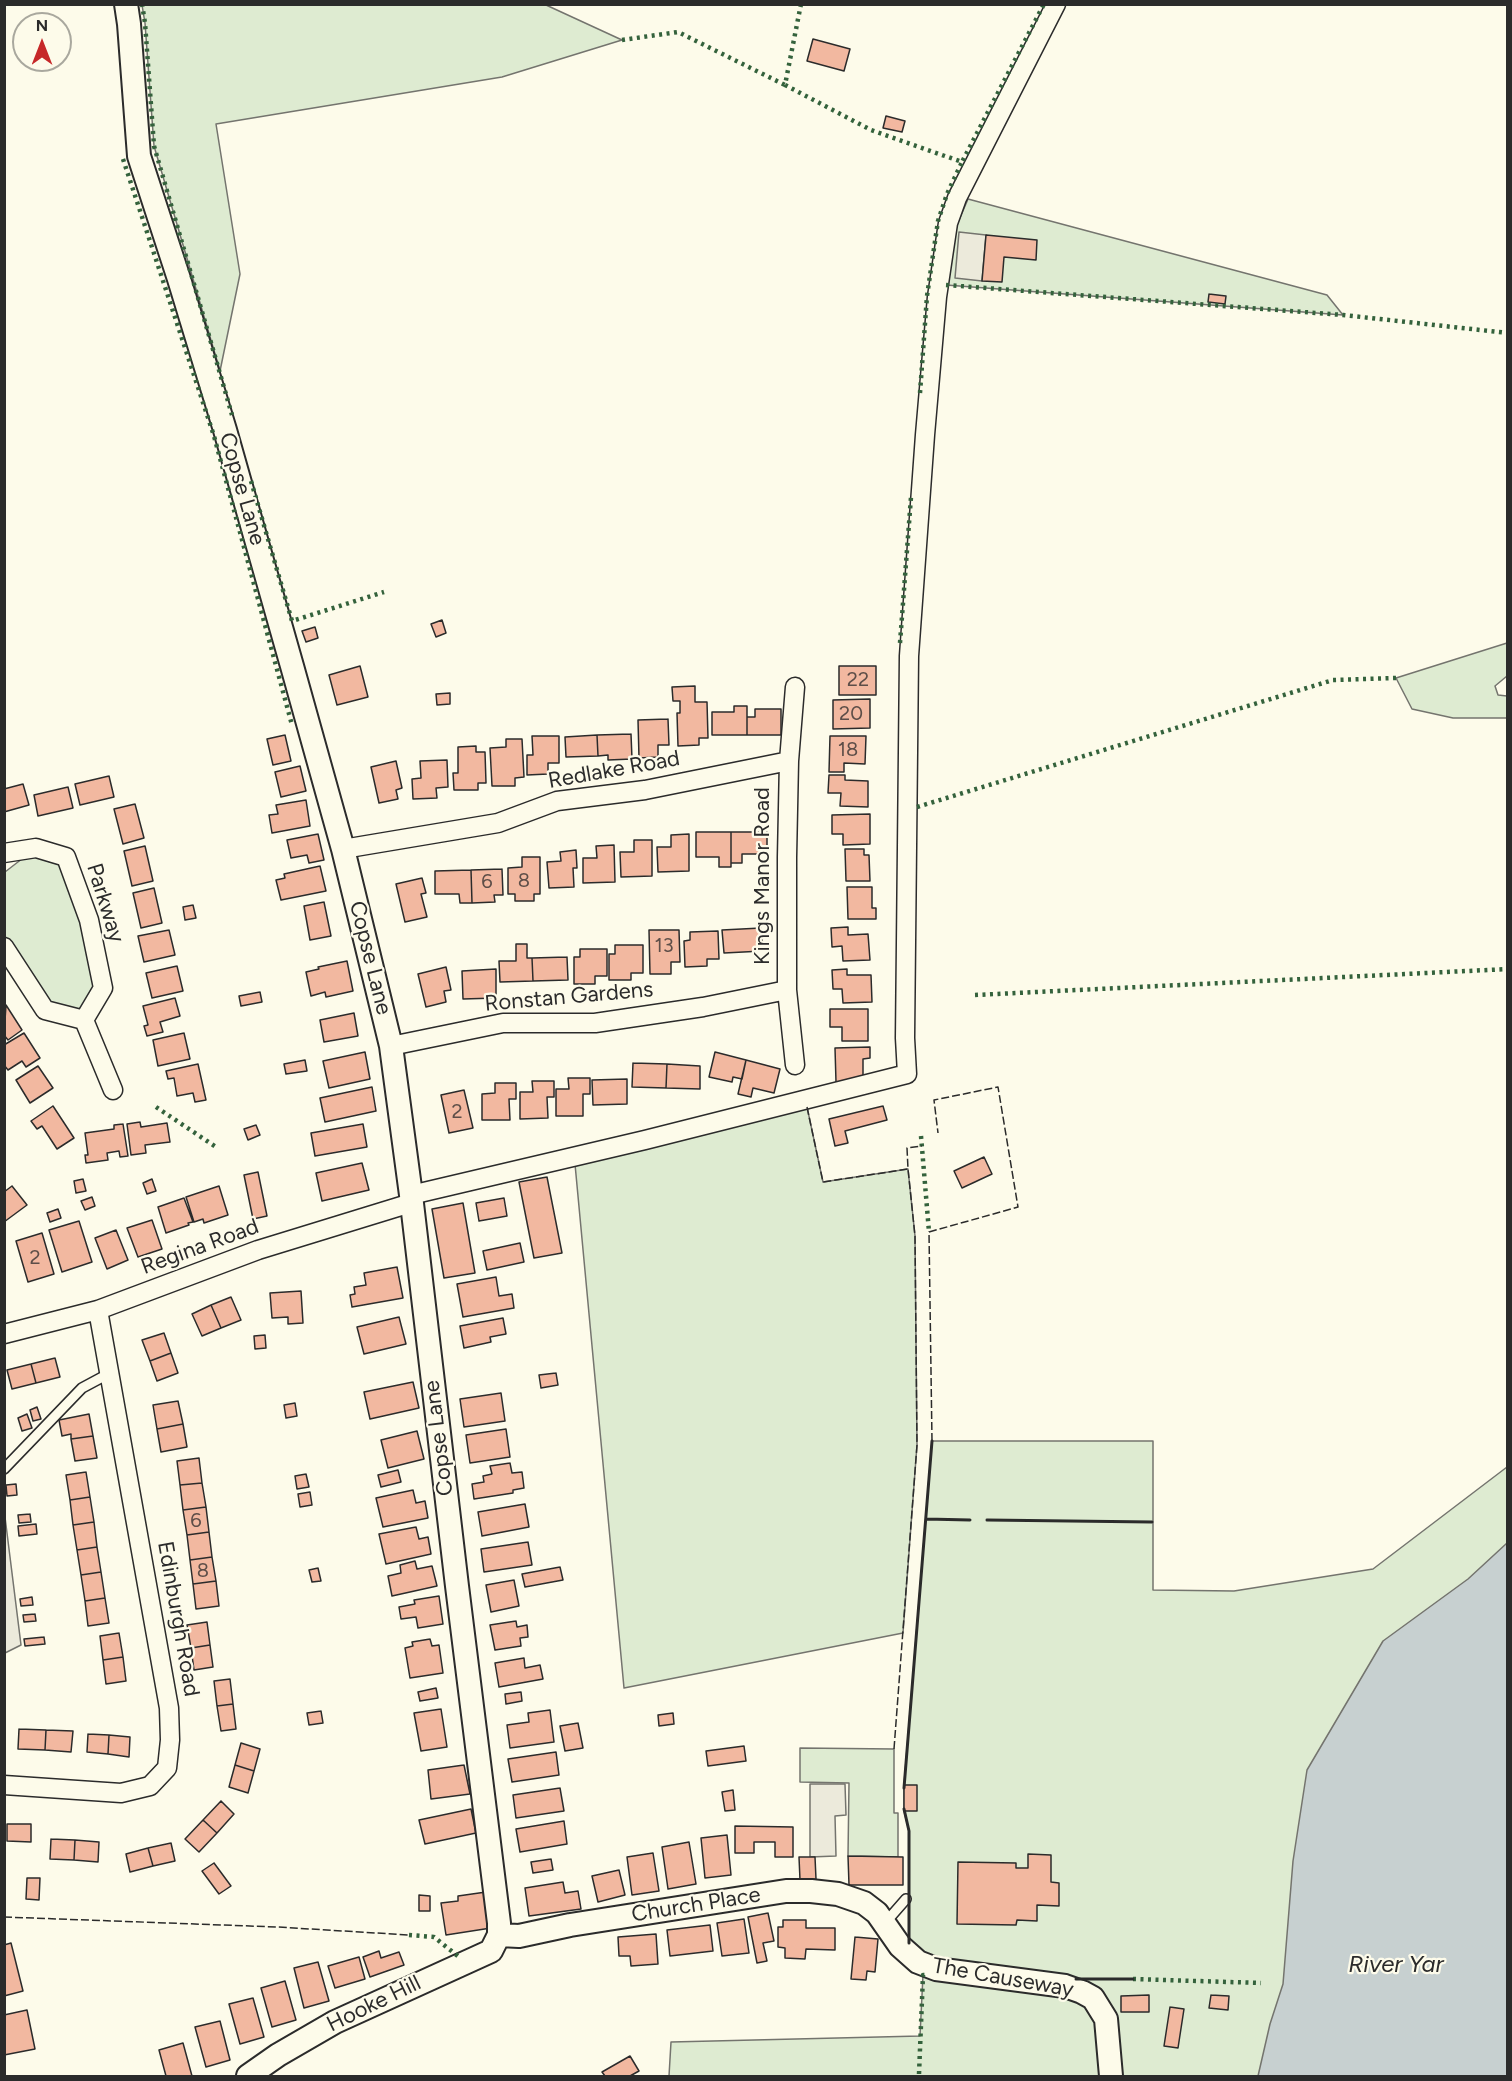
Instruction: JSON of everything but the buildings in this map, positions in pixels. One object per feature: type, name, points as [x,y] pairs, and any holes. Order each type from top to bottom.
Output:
[{"type":"street","name":"Copse Lane","points":[[126,4],[139,156],[225,430],[343,849],[391,1046],[500,1923],[499,1935]]},
{"type":"street","name":"Regina Road","points":[[4,1334],[98,1310],[258,1250],[411,1199],[907,1074],[905,1038],[909,656],[937,297],[948,223],[957,198],[1056,4]]},
{"type":"street","name":"Kings Manor Road","points":[[795,687],[789,760],[787,990],[795,1065]]},
{"type":"street","name":"Redlake Road","points":[[343,849],[498,824],[557,801],[645,790],[789,760]]},
{"type":"street","name":"Parkway","points":[[4,853],[36,848],[66,857],[89,921],[103,988],[84,1020]]},
{"type":"street","points":[[4,946],[45,1010],[84,1020],[113,1090]]},
{"type":"street","name":"Ronstan Gardens","points":[[391,1046],[503,1023],[595,1023],[703,1007],[787,990]]},
{"type":"street","name":"Edinburgh Road","points":[[4,1785],[122,1793],[150,1786],[167,1768],[170,1740],[169,1708],[98,1310]]},
{"type":"street","name":"Church Place","points":[[499,1935],[519,1936],[570,1925],[786,1891],[838,1894],[864,1903],[885,1923]]},
{"type":"street","name":"The Causeway","points":[[885,1923],[892,1937],[906,1954],[936,1969],[1065,1986],[1093,1998],[1106,2019],[1111,2076]]},
{"type":"street","name":"Hooke Hill","points":[[248,2076],[278,2055],[335,2022],[491,1951],[499,1935]]},
{"type":"lane","points":[[4,1468],[82,1388],[110,1373]]},
{"type":"lane","points":[[885,1923],[906,1899]]},
{"type":"green space","points":[[142,5],[546,5],[622,40],[502,77],[216,124],[240,274],[220,371],[154,146]]},
{"type":"green space","points":[[968,199],[1327,295],[1343,315],[946,285],[956,227]]},
{"type":"green space","points":[[1507,643],[1507,676],[1495,686],[1498,695],[1507,696],[1507,718],[1453,718],[1412,709],[1396,678]]},
{"type":"green space","points":[[36,848],[66,857],[103,988],[84,1020],[45,1010],[5,947],[5,872]]},
{"type":"green space","points":[[807,1107],[823,1182],[908,1169],[915,1236],[917,1445],[903,1633],[624,1688],[575,1164]]},
{"type":"green space","points":[[932,1441],[1153,1441],[1153,1590],[1234,1591],[1373,1569],[1507,1467],[1507,1846],[1458,2076],[1119,2076],[1102,1996],[931,1960],[909,1943],[909,1831],[904,1811],[904,1785]]},
{"type":"green space","points":[[800,1748],[894,1749],[894,1813],[898,1813],[898,1857],[848,1856],[849,1783],[800,1782]]},
{"type":"green space","points":[[923,1975],[1030,1988],[1081,2001],[1098,2023],[1103,2076],[669,2076],[671,2042],[920,2036]]},
{"type":"shaded area","points":[[959,232],[986,235],[982,281],[955,278]]},
{"type":"shaded area","points":[[4,1509],[21,1645],[5,1653],[4,1653]]},
{"type":"shaded area","points":[[810,1784],[845,1784],[846,1815],[835,1816],[836,1856],[810,1857]]},
{"type":"water","name":"River Yar","points":[[1507,1543],[1507,2076],[1258,2076],[1270,2024],[1283,1984],[1293,1861],[1307,1770],[1383,1641],[1468,1579]]},
{"type":"hedge","points":[[142,4],[154,146],[232,415]]},
{"type":"hedge","points":[[801,4],[785,85],[871,130],[962,162],[1044,4]]},
{"type":"hedge","points":[[622,40],[678,32],[785,85]]},
{"type":"hedge","points":[[123,159],[214,436],[292,725]]},
{"type":"hedge","points":[[920,393],[927,296],[938,221],[947,194],[962,162]]},
{"type":"hedge","points":[[946,285],[1343,315],[1508,333]]},
{"type":"hedge","points":[[251,481],[292,621],[384,592]]},
{"type":"hedge","points":[[900,643],[911,497]]},
{"type":"hedge","points":[[917,807],[1333,680],[1396,678]]},
{"type":"hedge","points":[[975,995],[1508,969]]},
{"type":"hedge","points":[[156,1107],[216,1147]]},
{"type":"hedge","points":[[921,1136],[929,1232]]},
{"type":"hedge","points":[[409,1935],[434,1937],[459,1957]]},
{"type":"hedge","points":[[919,2074],[923,1975],[926,1975]]},
{"type":"hedge","points":[[1133,1979],[1261,1983]]},
{"type":"fence","points":[[932,1441],[929,1232],[1018,1207],[998,1087],[934,1100],[938,1133]]},
{"type":"fence","points":[[807,1107],[823,1182],[908,1169],[907,1148],[922,1146]]},
{"type":"fence","points":[[894,1749],[917,1445],[915,1236],[908,1169]]},
{"type":"fence","points":[[4,1917],[277,1927],[409,1935]]},
{"type":"wall","points":[[904,1788],[932,1441]]},
{"type":"wall","points":[[926,1519],[970,1520]]},
{"type":"wall","points":[[987,1520],[1152,1522]]},
{"type":"wall","points":[[904,1809],[909,1831],[909,1943]]},
{"type":"wall","points":[[1076,1979],[1133,1979]]}]
